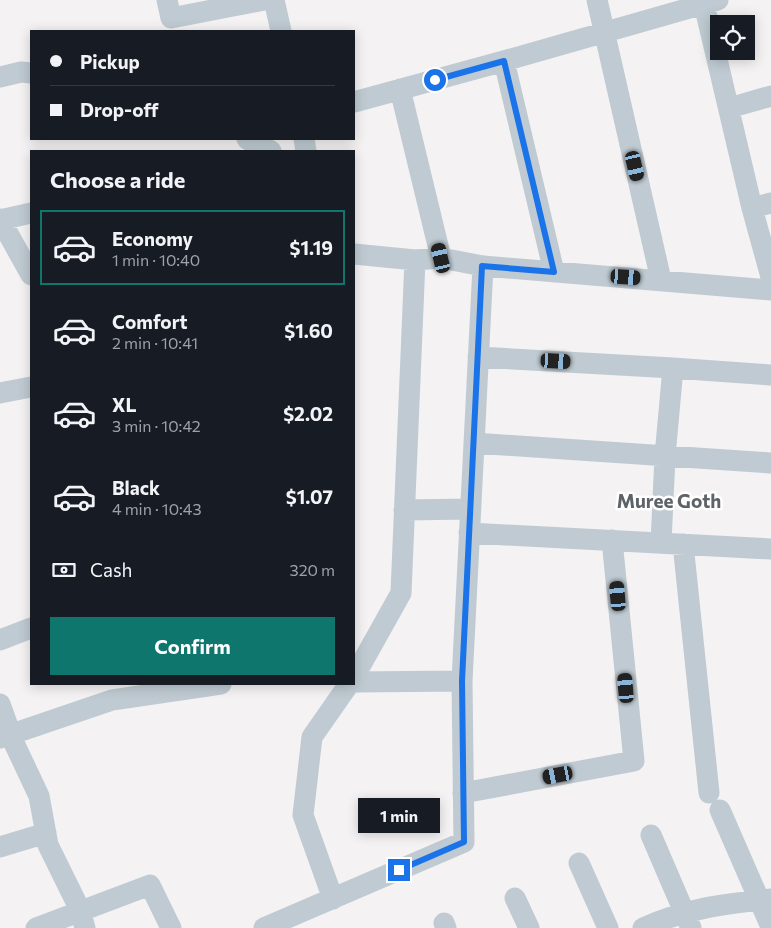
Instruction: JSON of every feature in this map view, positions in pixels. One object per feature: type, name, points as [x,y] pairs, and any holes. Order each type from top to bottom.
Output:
[{"type":"street","points":[[167,0],[171,18],[264,0]]},
{"type":"street","points":[[274,0],[281,30]]},
{"type":"street","points":[[596,0],[661,280]]},
{"type":"street","points":[[355,102],[711,2],[729,108],[762,206],[771,277]]},
{"type":"street","points":[[504,61],[554,272]]},
{"type":"street","points":[[0,77],[21,72],[30,74]]},
{"type":"street","points":[[400,89],[441,258]]},
{"type":"street","points":[[729,108],[771,96]]},
{"type":"street","points":[[249,140],[269,150]]},
{"type":"street","points":[[30,213],[0,220],[30,273]]},
{"type":"street","points":[[355,254],[415,260],[441,258],[482,266],[771,290]]},
{"type":"street","points":[[355,674],[401,593],[415,260]]},
{"type":"street","points":[[264,928],[464,842],[462,681],[482,266]]},
{"type":"street","points":[[478,357],[771,375]]},
{"type":"street","points":[[661,543],[665,456],[673,368]]},
{"type":"street","points":[[0,392],[30,387]]},
{"type":"street","points":[[474,443],[771,463]]},
{"type":"street","points":[[404,510],[470,509]]},
{"type":"street","points":[[469,533],[771,548]]},
{"type":"street","points":[[463,793],[634,761],[612,540]]},
{"type":"street","points":[[683,544],[715,802],[765,900],[771,927]]},
{"type":"street","points":[[0,640],[30,628]]},
{"type":"street","points":[[355,682],[462,681]]},
{"type":"street","points":[[5,736],[111,692],[207,685]]},
{"type":"street","points":[[333,898],[303,815],[312,736],[349,685]]},
{"type":"street","points":[[0,704],[5,736],[39,796],[48,846],[83,919]]},
{"type":"street","points":[[0,847],[46,833]]},
{"type":"street","points":[[651,835],[688,920]]},
{"type":"street","points":[[579,863],[608,928]]},
{"type":"street","points":[[36,928],[83,919],[150,885],[171,928]]},
{"type":"street","points":[[515,898],[529,928]]},
{"type":"street","points":[[643,928],[688,920],[726,903],[765,900]]},
{"type":"district","name":"Muree Goth","points":[[669,501]]},
{"type":"route","points":[[399,870],[464,842],[462,681],[482,266],[554,272],[504,61],[435,80]]}]
